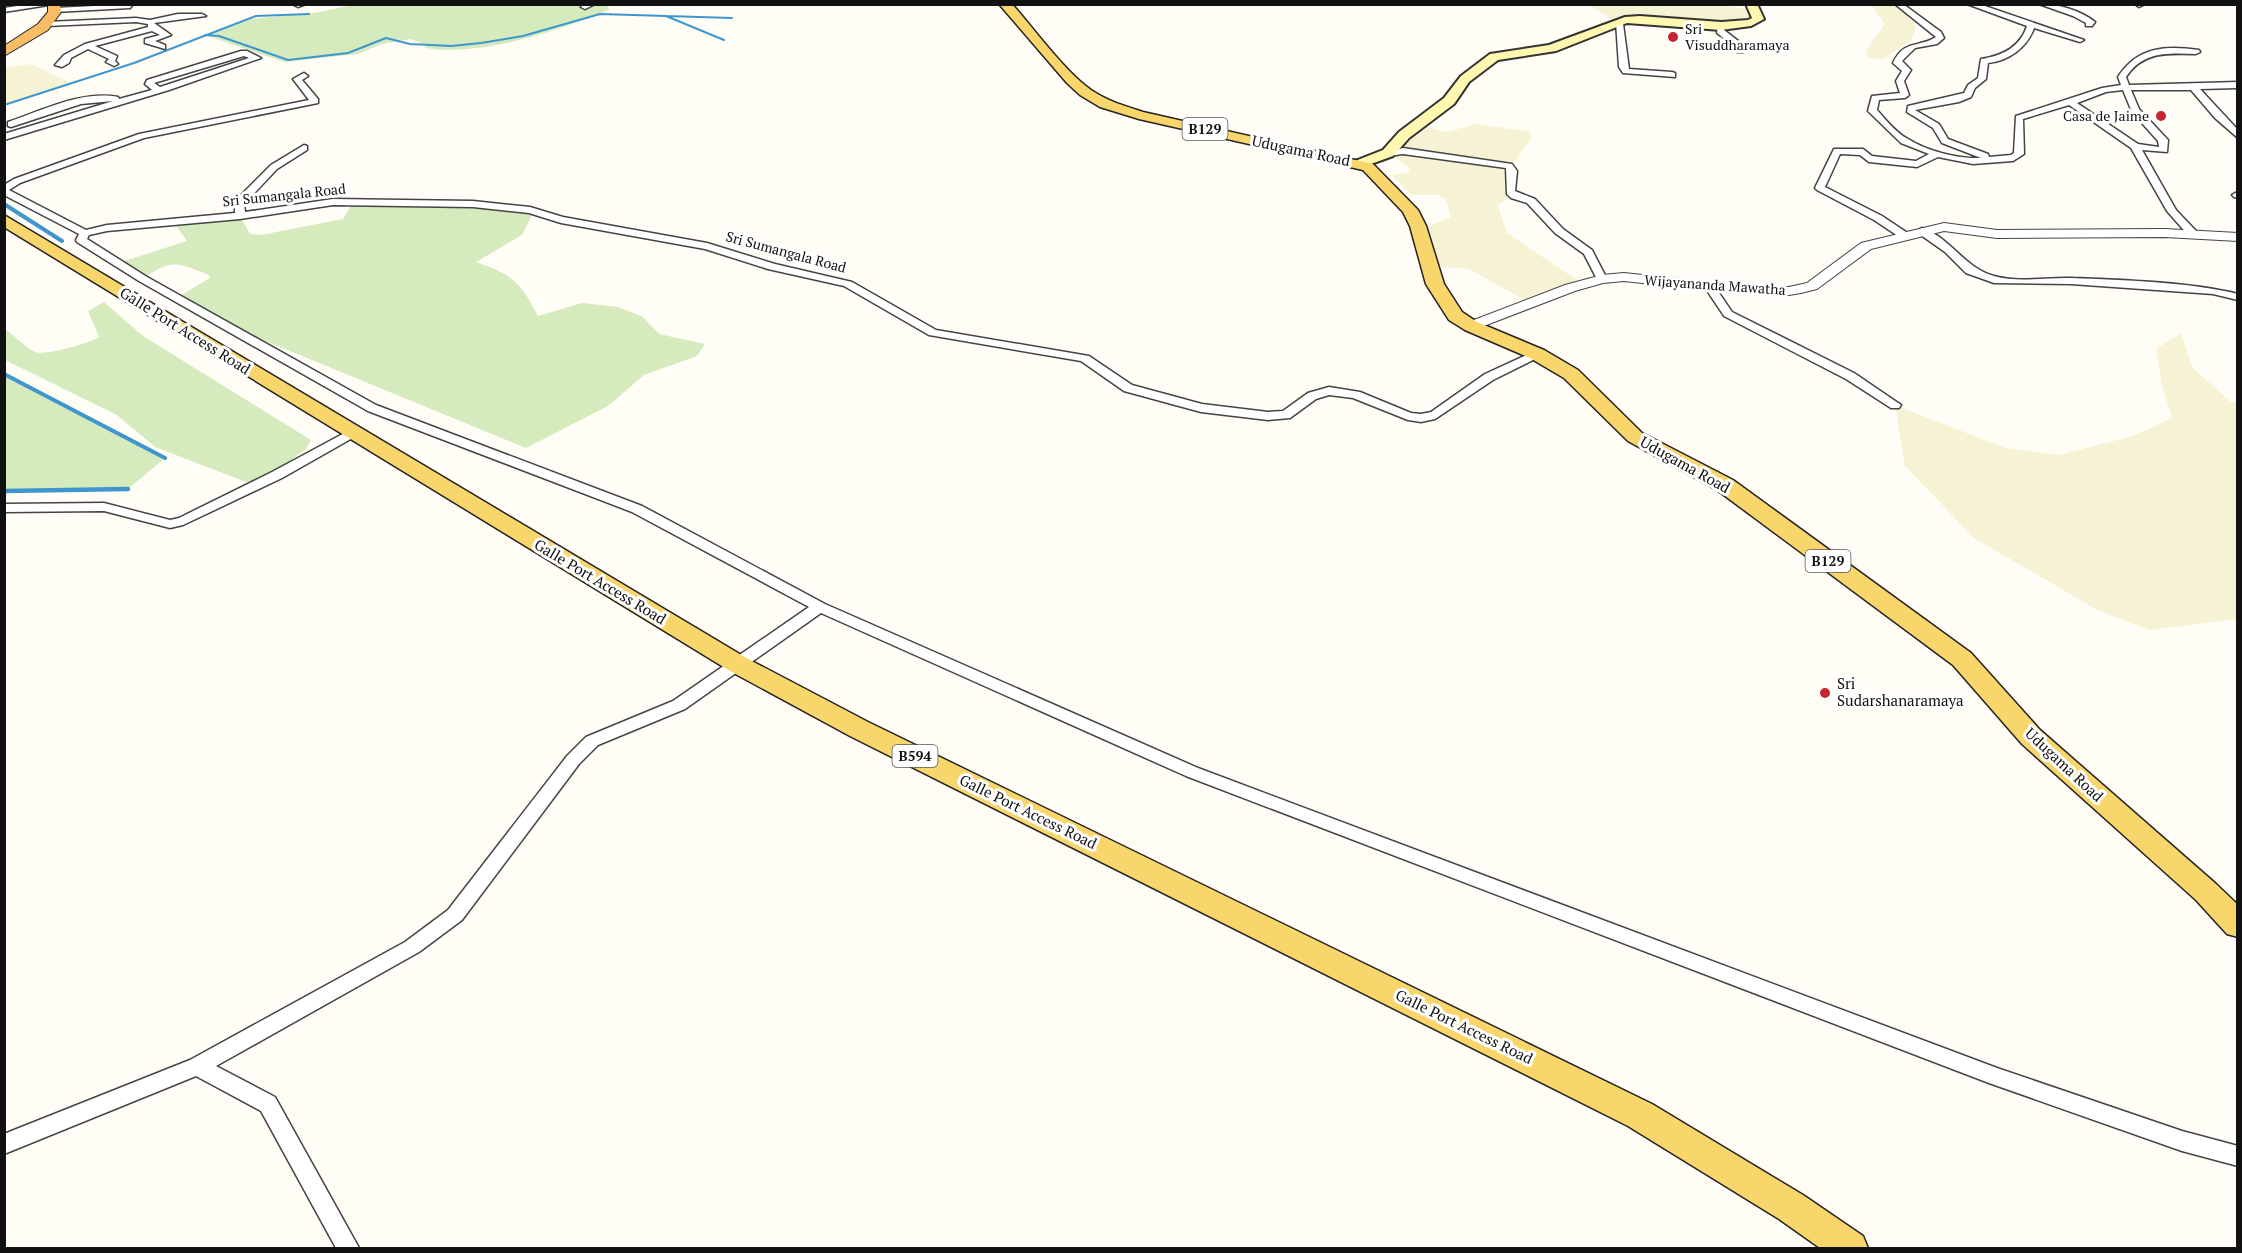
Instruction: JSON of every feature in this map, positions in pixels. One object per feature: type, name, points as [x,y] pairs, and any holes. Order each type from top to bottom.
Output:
[{"type":"highway","points":[[4,52],[47,24],[54,6]]},
{"type":"main road","name":"Udugama Road","points":[[1005,4],[1072,80],[1085,92],[1105,104],[1139,115],[1360,164],[1377,175],[1410,210],[1420,232],[1435,284],[1455,316],[1471,326],[1537,354],[1583,384],[1635,437],[1725,485],[1962,659],[2031,737],[2206,892],[2238,925]]},
{"type":"main road","points":[[1360,164],[1388,153],[1404,135],[1449,101],[1465,79],[1494,57],[1552,48],[1625,20],[1640,19],[1721,26],[1751,23],[1758,19],[1751,4]]},
{"type":"main road","name":"Galle Port Access Road","points":[[4,220],[352,434],[740,665],[859,729],[1640,1115],[1791,1207],[1850,1248]]},
{"type":"street","points":[[1898,4],[1938,34],[1940,38],[1934,42],[1912,46],[1898,60],[1897,63],[1907,70],[1900,81],[1905,95],[1875,98],[1872,111],[1904,141],[1937,154],[1973,161],[2000,160],[2019,154],[2019,118],[2105,90],[2126,87],[2238,85]]},
{"type":"street","points":[[1970,4],[2080,40]]},
{"type":"street","points":[[2042,4],[2076,14],[2091,22],[2089,24]]},
{"type":"street","points":[[4,10],[54,6],[130,6]]},
{"type":"street","points":[[59,65],[66,61],[67,57],[88,46],[178,16],[202,16]]},
{"type":"street","points":[[47,24],[136,20],[151,25],[167,35],[148,41],[162,47]]},
{"type":"street","points":[[1619,24],[1623,67],[1626,71],[1672,75]]},
{"type":"street","points":[[2000,160],[1945,141],[1936,126],[1911,112],[1911,108],[1959,99],[1968,95],[1971,87],[1982,79],[1984,61],[1996,60],[2018,48],[2028,37],[2031,25]]},
{"type":"street","points":[[1721,26],[1720,31],[1740,50]]},
{"type":"street","points":[[88,46],[114,58],[110,62],[114,64]]},
{"type":"street","points":[[2134,146],[2164,150],[2163,140],[2135,110],[2122,77],[2128,65],[2137,57],[2169,50],[2196,52]]},
{"type":"street","points":[[4,137],[158,90],[257,58],[244,53],[150,82],[149,84],[158,90]]},
{"type":"street","points":[[304,76],[297,79],[315,101],[142,136],[17,181],[4,190],[85,233],[81,240],[122,267],[372,408],[637,509],[820,607],[1192,772],[1996,1077],[2182,1141],[2238,1156]]},
{"type":"street","points":[[2193,86],[2218,116],[2238,135]]},
{"type":"street","points":[[11,124],[99,98],[121,101]]},
{"type":"street","points":[[2070,102],[2134,146],[2172,211],[2193,234]]},
{"type":"street","points":[[240,216],[239,204],[274,167],[304,148]]},
{"type":"street","points":[[1388,153],[1403,151],[1509,166],[1512,171],[1510,192],[1514,196],[1531,201],[1559,231],[1588,252],[1602,279]]},
{"type":"street","points":[[1905,236],[1878,218],[1820,188],[1837,151],[1863,152],[1869,159],[1917,164],[1937,154]]},
{"type":"street","name":"Sri Sumangala Road","points":[[85,233],[118,226],[240,216],[333,202],[473,204],[530,210],[561,220],[707,246],[772,267],[848,284],[933,333],[1085,358],[1128,388],[1201,408],[1268,416],[1286,415],[1312,396],[1329,391],[1356,395],[1408,416],[1421,418],[1435,415],[1490,377],[1537,354]]},
{"type":"street","name":"Wijayananda Mawatha","points":[[1471,326],[1570,288],[1602,279],[1624,277],[1709,286],[1789,291],[1801,289],[1812,286],[1866,246],[1922,231],[1952,226],[1998,234],[2193,234],[2238,237]]},
{"type":"street","points":[[1922,231],[1949,250],[1970,271],[1994,280],[2032,282],[2071,280],[2213,291],[2238,297]]},
{"type":"street","points":[[1709,286],[1728,314],[1850,376],[1895,405]]},
{"type":"street","points":[[4,508],[104,507],[170,524],[183,521],[277,475],[352,434]]},
{"type":"street","points":[[4,1144],[197,1066],[412,947],[455,915],[573,760],[592,741],[679,705],[740,665],[820,607]]},
{"type":"street","points":[[197,1066],[268,1104],[348,1248]]},
{"type":"shaded area","points":[[1589,5],[1711,5],[1755,9],[1751,23],[1640,19],[1619,24]]},
{"type":"shaded area","points":[[1863,5],[1896,5],[1914,23],[1916,30],[1911,40],[1883,59],[1870,58],[1866,53],[1869,46],[1885,24],[1873,7]]},
{"type":"shaded area","points":[[31,64],[71,83],[5,105],[5,68]]},
{"type":"shaded area","points":[[1418,124],[1445,132],[1477,124],[1531,132],[1532,138],[1512,165],[1515,193],[1498,205],[1507,233],[1583,284],[1530,303],[1469,269],[1434,266],[1425,227],[1451,218],[1446,200],[1438,195],[1411,195],[1392,175],[1409,172],[1409,168],[1388,153]]},
{"type":"shaded area","points":[[2181,333],[2192,367],[2231,402],[2237,402],[2237,619],[2150,630],[2099,611],[1974,538],[1905,466],[1895,405],[2005,448],[2059,455],[2133,436],[2172,418],[2162,386],[2156,349]]},
{"type":"green space","points":[[608,4],[609,10],[543,34],[470,49],[426,48],[411,39],[382,44],[358,54],[284,62],[205,35],[249,19],[314,13],[353,5]]},
{"type":"green space","points":[[353,202],[498,207],[532,215],[522,235],[476,262],[514,281],[526,295],[538,316],[582,303],[618,307],[643,317],[659,334],[705,344],[697,356],[644,375],[608,406],[526,448],[229,326],[178,297],[210,278],[209,275],[182,265],[168,265],[143,279],[118,263],[187,241],[173,221],[240,216],[250,234],[261,235],[343,219]]},
{"type":"green space","points":[[104,302],[143,336],[311,440],[306,449],[264,479],[246,482],[155,447],[117,415],[5,360],[4,329],[31,350],[40,353],[67,348],[99,337],[88,311]]},
{"type":"green space","points":[[5,374],[165,458],[128,489],[5,491]]},
{"type":"waterway","points":[[206,35],[256,16],[309,14]]},
{"type":"waterway","points":[[206,35],[219,36],[288,60],[348,53],[386,38],[410,44],[451,46],[523,36],[600,14],[666,16]]},
{"type":"waterway","points":[[666,16],[732,18]]},
{"type":"waterway","points":[[666,16],[724,40]]},
{"type":"waterway","points":[[4,105],[134,63],[206,35]]},
{"type":"waterway","points":[[4,204],[62,241]]},
{"type":"waterway","points":[[4,374],[165,458]]},
{"type":"waterway","points":[[4,491],[128,489]]},
{"type":"place","name":"Sri Visuddharamaya","points":[[1673,37]]},
{"type":"place","name":"Casa de Jaime","points":[[2161,116]]},
{"type":"place","name":"Sri Sudarshanaramaya","points":[[1825,693]]}]
